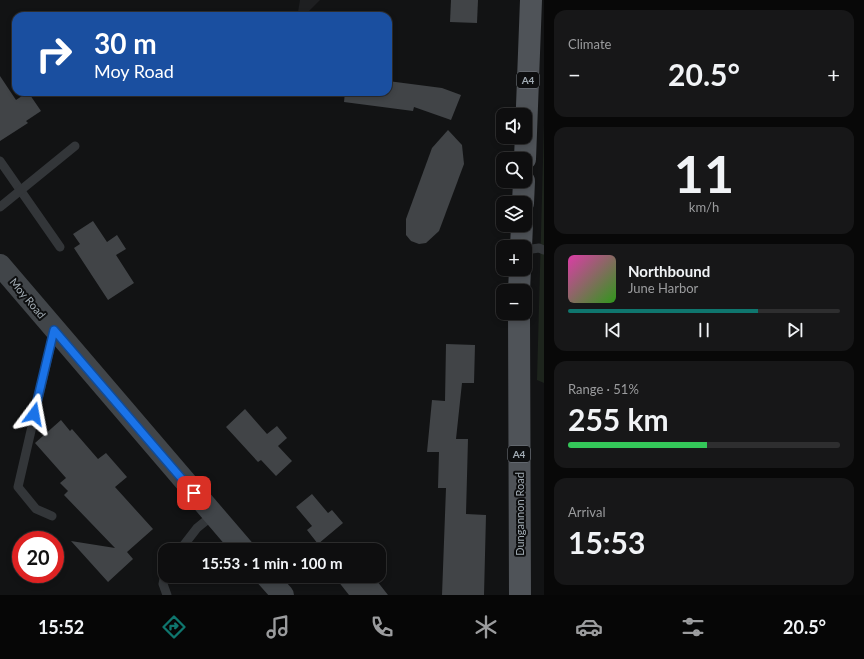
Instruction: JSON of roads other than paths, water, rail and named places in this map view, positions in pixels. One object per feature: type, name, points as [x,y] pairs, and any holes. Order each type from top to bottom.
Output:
[{"type":"main road","name":"A4","points":[[525,152],[531,0]]},
{"type":"main road","name":"Moy Road","points":[[0,266],[238,543]]},
{"type":"main road","name":"Dungannon Road","points":[[518,320],[520,595]]},
{"type":"main road","points":[[272,583],[283,595]]},
{"type":"lane","points":[[0,207],[75,146]]},
{"type":"lane","points":[[0,161],[60,246]]},
{"type":"lane","points":[[532,249],[539,248],[544,250]]},
{"type":"lane","points":[[52,516],[36,509],[18,487],[54,330]]},
{"type":"lane","points":[[185,543],[197,528],[213,515]]},
{"type":"lane","points":[[163,583],[167,595]]}]
